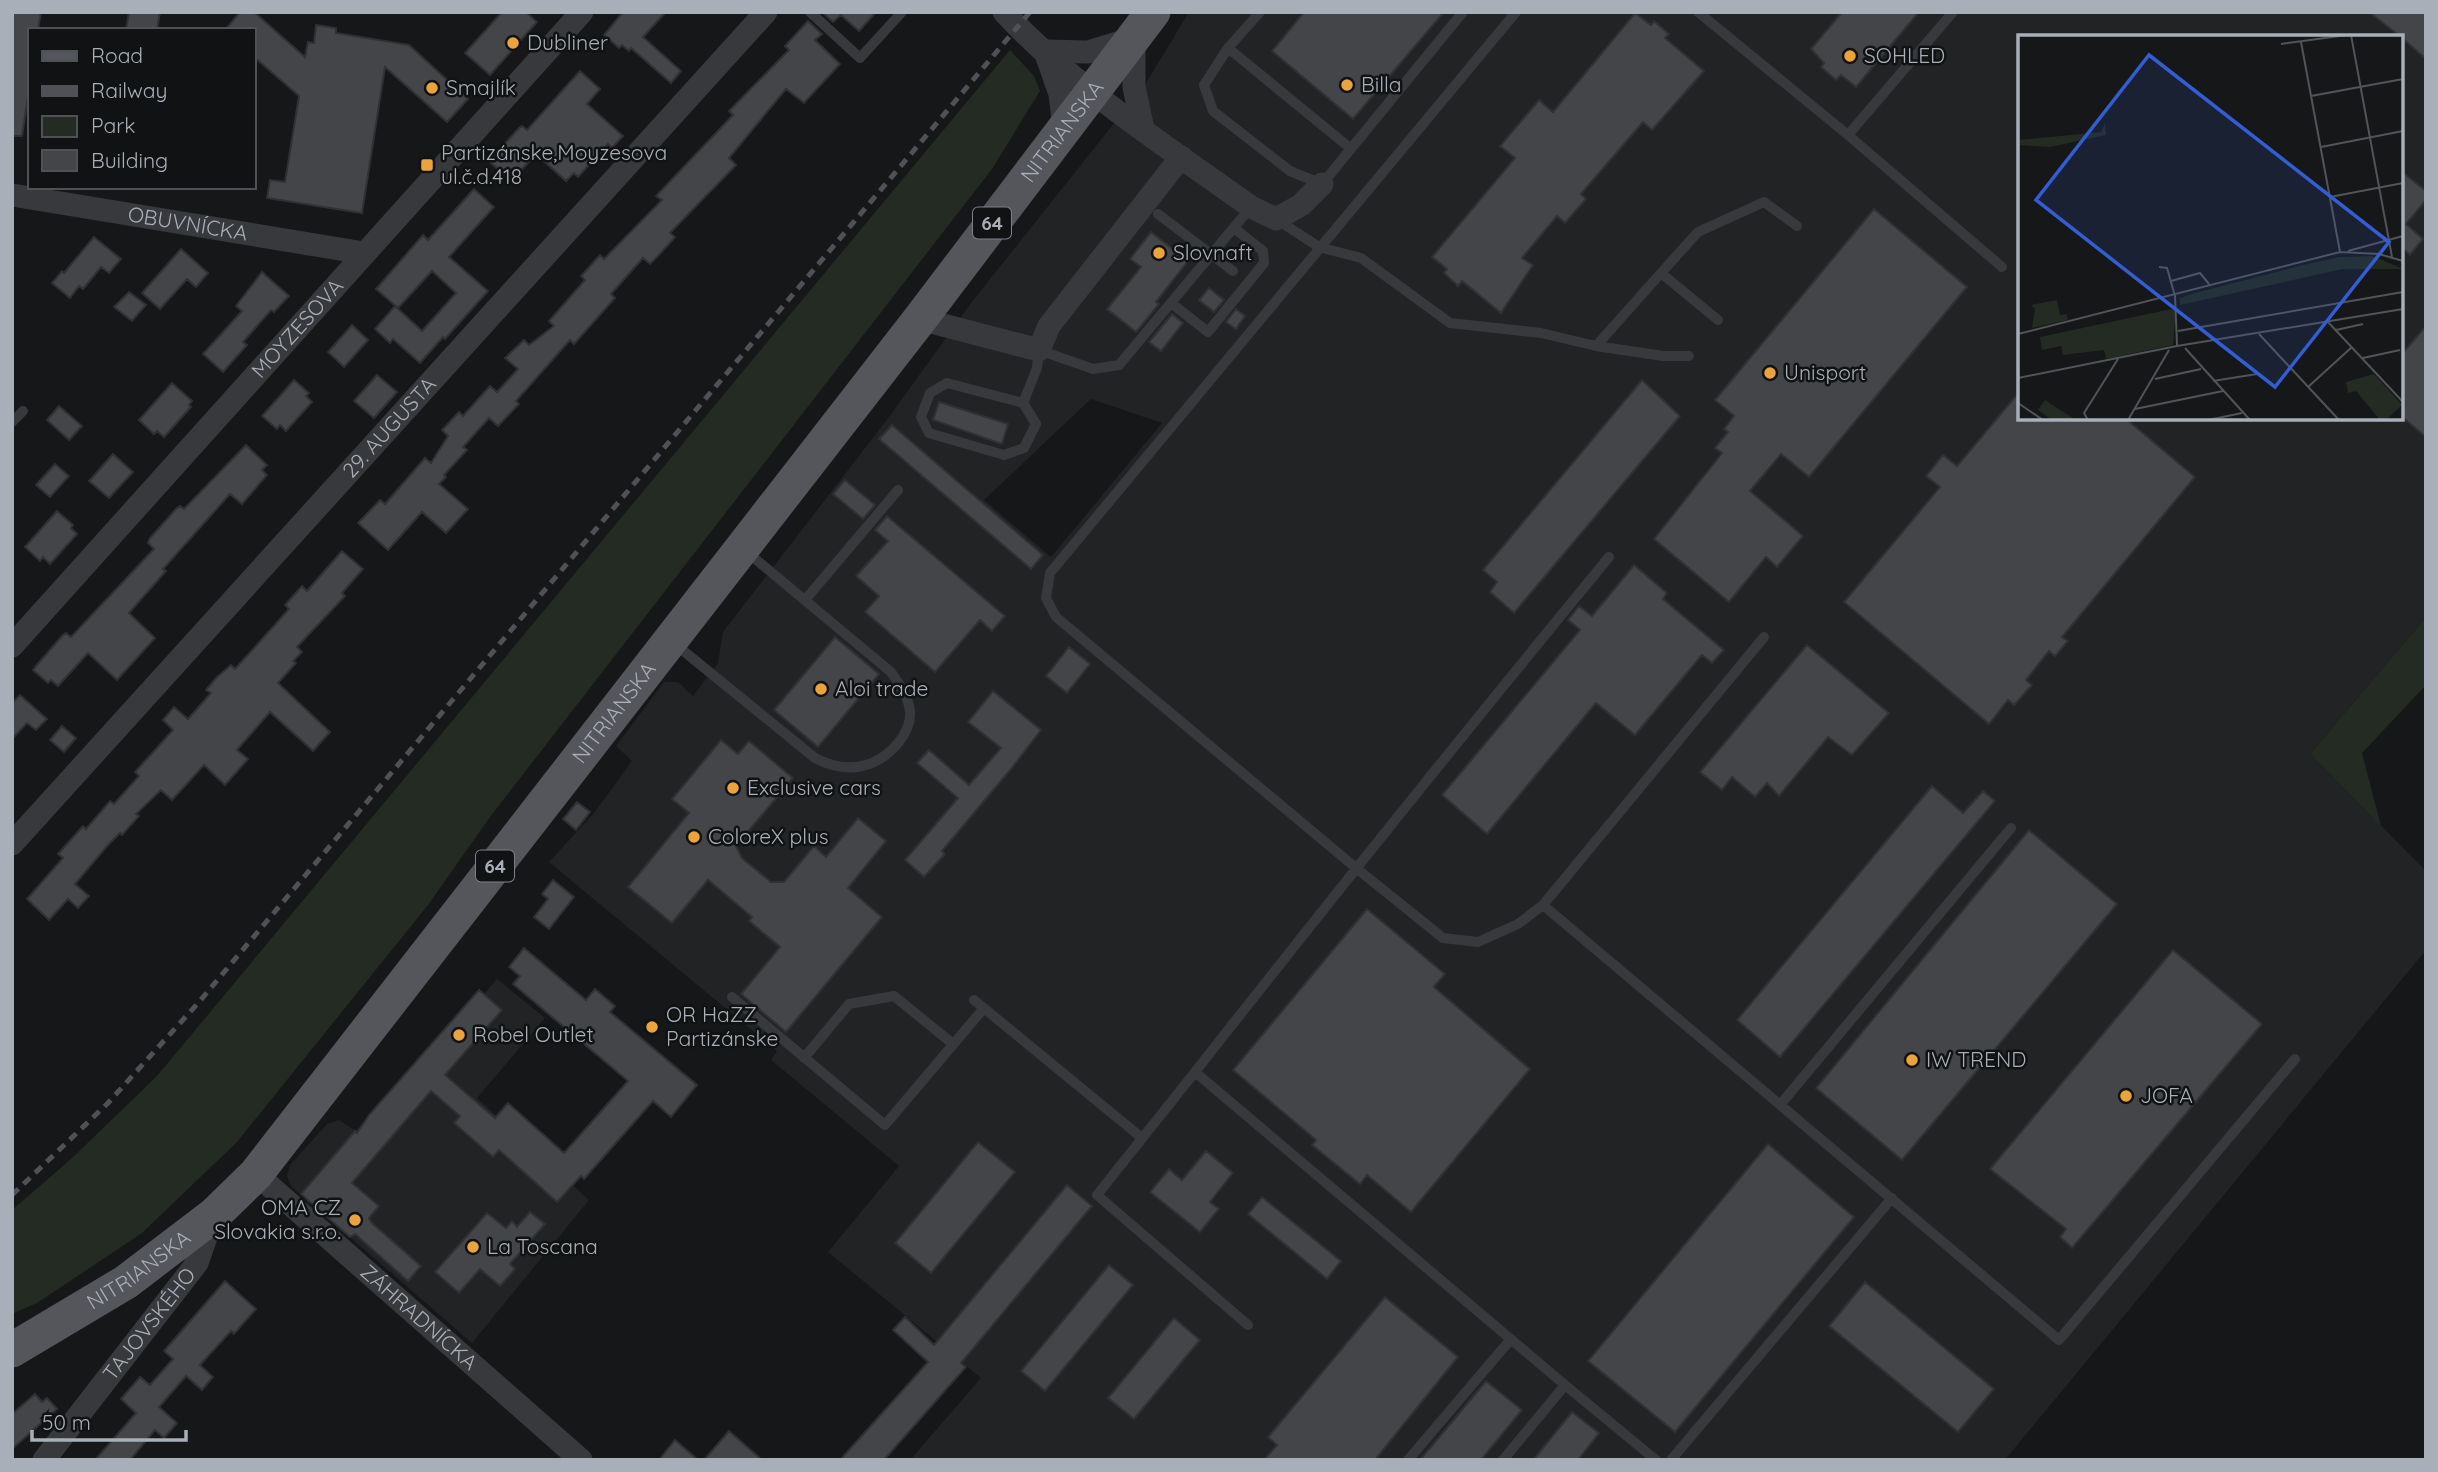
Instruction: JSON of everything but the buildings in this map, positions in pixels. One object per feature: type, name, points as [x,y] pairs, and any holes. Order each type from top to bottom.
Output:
[{"type":"main road","name":"NITRIANSKA","points":[[12,1350],[126,1282],[214,1215],[256,1174],[920,319],[1143,25]]},
{"type":"street","name":"MOYZESOVA","points":[[12,646],[582,12]]},
{"type":"street","name":"29. AUGUSTA","points":[[12,844],[766,12]]},
{"type":"street","points":[[1003,12],[1093,91],[1251,207],[1276,219],[1301,205],[1322,184]]},
{"type":"street","points":[[1045,51],[1088,52],[1143,25]]},
{"type":"street","points":[[1143,25],[1134,87],[1143,129]]},
{"type":"street","points":[[1045,51],[1060,94],[1064,128]]},
{"type":"street","points":[[920,319],[1040,351],[1049,326],[1181,157]]},
{"type":"street","name":"OBUVNÍCKA","points":[[12,195],[364,253]]},
{"type":"street","name":"ZÁHRADNÍCKA","points":[[256,1174],[581,1460]]},
{"type":"street","name":"TAJOVSKÉHO","points":[[44,1460],[197,1264],[214,1215]]},
{"type":"lane","points":[[810,12],[860,58],[902,12]]},
{"type":"lane","points":[[1259,12],[1228,48],[1204,86],[1213,111],[1290,171],[1322,184],[1463,12]]},
{"type":"lane","points":[[1516,12],[1050,573],[1046,598],[1056,617],[1443,938],[1478,942],[1518,924],[1543,905],[1764,636]]},
{"type":"lane","points":[[1698,12],[1848,135],[2002,267]]},
{"type":"lane","points":[[1848,135],[1953,12]]},
{"type":"lane","points":[[1228,48],[1350,148]]},
{"type":"lane","points":[[1597,346],[1698,232],[1764,202],[1797,226]]},
{"type":"lane","points":[[1023,403],[1037,368],[1040,351],[1093,369],[1119,365],[1251,207]]},
{"type":"lane","points":[[1158,214],[1233,271]]},
{"type":"lane","points":[[1276,219],[1320,247],[1361,258],[1450,323],[1541,333],[1597,346],[1663,356],[1689,356]]},
{"type":"lane","points":[[1171,303],[1208,332],[1265,263],[1263,251],[1234,228]]},
{"type":"lane","points":[[1661,273],[1718,320]]},
{"type":"lane","points":[[947,383],[1023,403],[1036,424],[1024,449],[1004,455],[929,433],[921,417],[930,393],[947,383]]},
{"type":"lane","points":[[12,422],[23,411]]},
{"type":"lane","points":[[805,600],[898,490]]},
{"type":"lane","points":[[670,641],[815,758],[827,764],[848,769],[869,765],[887,756],[906,733],[910,713],[903,691],[891,672],[742,548]]},
{"type":"lane","points":[[1248,1325],[1097,1195],[1356,868],[1390,829],[1426,779],[1609,557]]},
{"type":"lane","points":[[1780,1105],[2011,828]]},
{"type":"lane","points":[[1543,905],[2059,1340],[2295,1059]]},
{"type":"lane","points":[[804,1058],[849,1004],[894,996],[953,1044]]},
{"type":"lane","points":[[732,997],[884,1125],[984,1008]]},
{"type":"lane","points":[[974,1000],[1142,1138]]},
{"type":"lane","points":[[1195,1072],[1656,1460]]},
{"type":"lane","points":[[1671,1460],[1892,1198]]},
{"type":"lane","points":[[1408,1460],[1511,1339]]},
{"type":"lane","points":[[1503,1460],[1565,1385]]},
{"type":"shaded area","points":[[1189,12],[2426,12],[2426,617],[2310,754],[2426,871],[2426,950],[2005,1460],[910,1460],[981,1378],[828,1252],[899,1166],[771,1060],[777,1051],[549,862],[594,813],[632,761],[616,746],[664,682],[678,682],[693,696],[718,663],[723,632],[889,417],[971,303],[1146,83]],"holes":[[[1091,399],[1162,423],[1051,557],[984,500]]]},
{"type":"shaded area","points":[[497,979],[545,1018],[477,1098],[589,1200],[472,1343],[291,1186],[287,1176],[290,1165],[327,1124],[339,1120],[356,1131],[479,990],[484,994]]},
{"type":"green space","points":[[1010,50],[1034,76],[1040,91],[992,169],[490,817],[428,905],[237,1142],[142,1233],[37,1303],[12,1314],[12,1210],[71,1159],[157,1076]]},
{"type":"green space","points":[[2426,617],[2426,685],[2362,753],[2381,826],[2310,754]]},
{"type":"railway","points":[[12,1195],[107,1104],[199,1002],[1030,12]]},
{"type":"place","name":"Dubliner","points":[[513,43]]},
{"type":"place","name":"SOHLED","points":[[1850,56]]},
{"type":"place","name":"Billa","points":[[1347,85]]},
{"type":"place","name":"Smajlík","points":[[432,88]]},
{"type":"place","name":"Partizánske,Moyzesova ul.č.d.418","points":[[427,165]]},
{"type":"place","name":"Slovnaft","points":[[1159,253]]},
{"type":"place","name":"Unisport","points":[[1770,373]]},
{"type":"place","name":"Aloi trade","points":[[821,689]]},
{"type":"place","name":"Exclusive cars","points":[[733,788]]},
{"type":"place","name":"ColoreX plus","points":[[694,837]]},
{"type":"place","name":"OR HaZZ Partizánske","points":[[652,1027]]},
{"type":"place","name":"Robel Outlet","points":[[459,1035]]},
{"type":"place","name":"IW TREND","points":[[1912,1060]]},
{"type":"place","name":"JOFA","points":[[2126,1096]]},
{"type":"place","name":"OMA CZ Slovakia s.r.o.","points":[[355,1220]]},
{"type":"place","name":"La Toscana","points":[[473,1247]]}]
